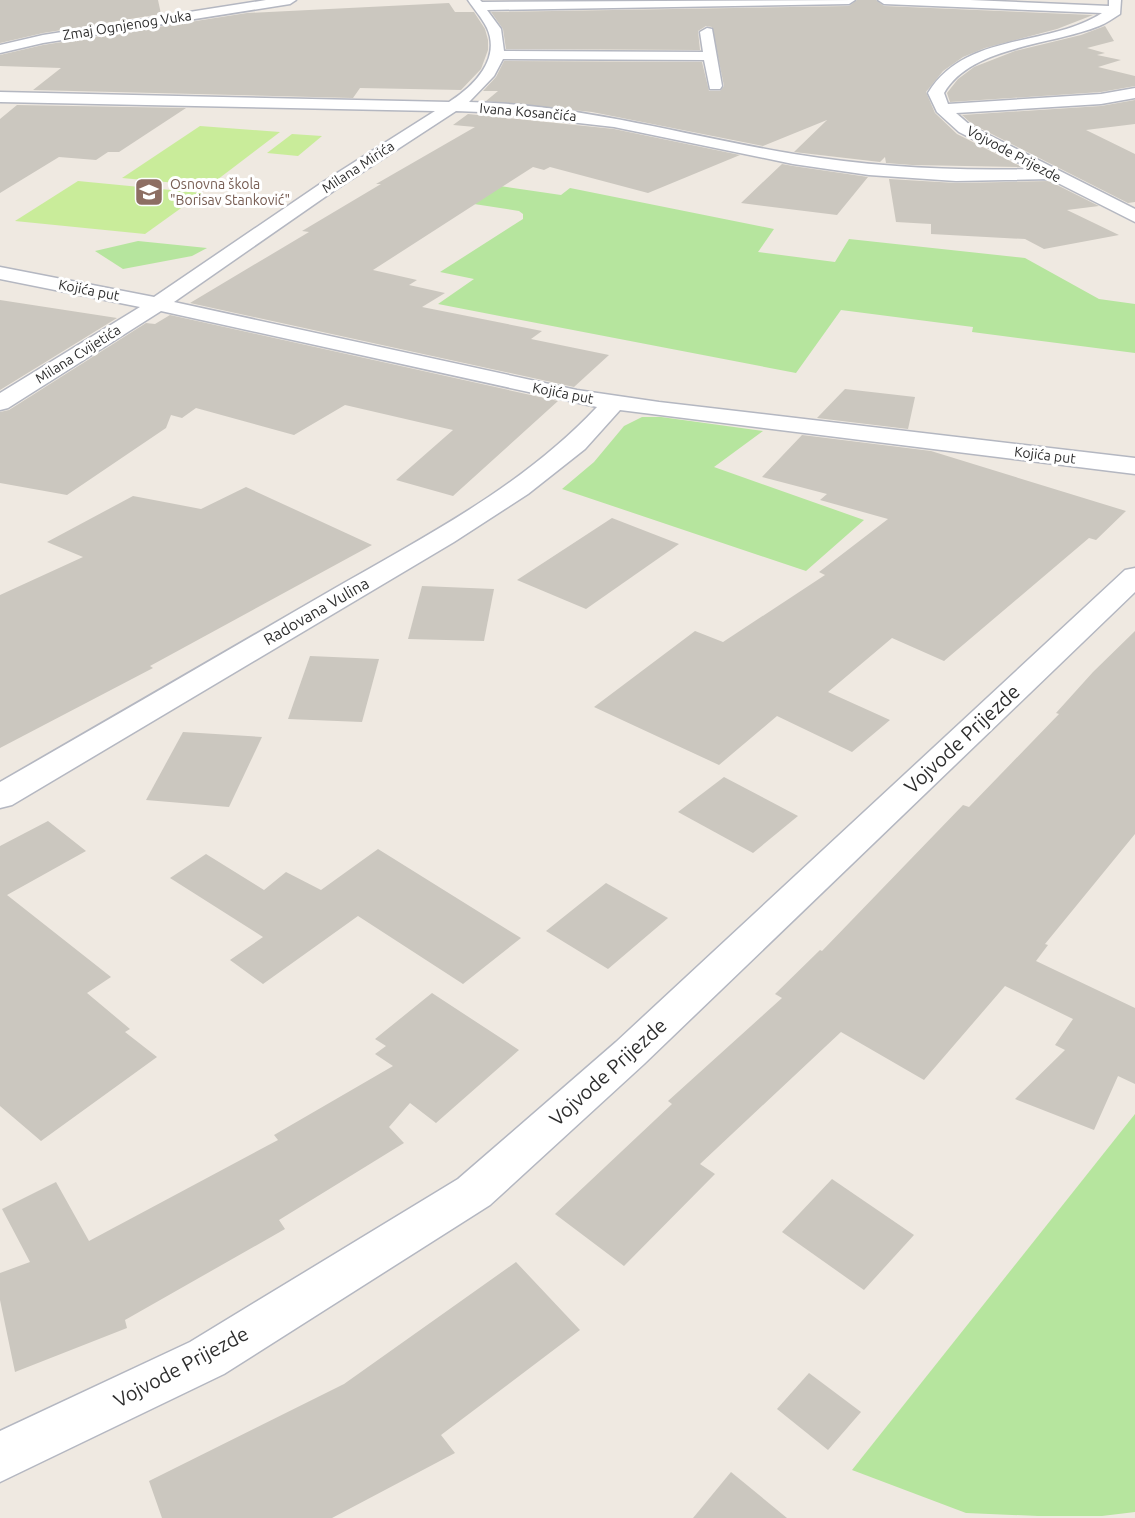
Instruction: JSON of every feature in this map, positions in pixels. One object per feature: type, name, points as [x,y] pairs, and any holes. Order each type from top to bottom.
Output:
[{"type":"street","name":"Zmaj Ognjenog Vuka","points":[[0,49],[63,35],[290,0]]},
{"type":"street","points":[[477,3],[849,0]]},
{"type":"street","points":[[884,0],[1115,5]]},
{"type":"street","points":[[477,3],[494,29],[498,55],[709,56]]},
{"type":"street","points":[[1115,5],[1095,23],[994,53],[956,69],[938,87],[937,99],[942,109],[1101,99],[1135,93]]},
{"type":"street","points":[[707,32],[715,86]]},
{"type":"street","name":"Milana Mirića","points":[[156,304],[367,161],[455,106],[483,80],[494,66],[498,55]]},
{"type":"street","name":"Ivana Kosančića","points":[[0,97],[455,106],[587,117],[793,159],[869,170],[968,176],[1051,174]]},
{"type":"street","points":[[1101,99],[1135,111]]},
{"type":"street","name":"Vojvode Prijezde","points":[[942,109],[965,129],[1135,216]]},
{"type":"street","name":"Kojića put","points":[[0,273],[156,304],[549,391],[614,403],[1135,466]]},
{"type":"street","name":"Milana Cvijetića","points":[[0,404],[156,304]]},
{"type":"street","name":"Radovana Vulina","points":[[0,797],[444,536],[519,489],[576,444],[614,403]]},
{"type":"street","name":"Vojvode Prijezde","points":[[0,1457],[207,1358],[474,1192],[630,1053],[1135,576]]},
{"type":"green space","points":[[200,126],[280,132],[209,186],[122,178]]},
{"type":"green space","points":[[292,134],[322,136],[298,156],[267,153]]},
{"type":"green space","points":[[78,181],[202,193],[145,234],[15,221]]},
{"type":"green space","points":[[486,184],[561,195],[570,188],[774,229],[758,252],[835,262],[849,239],[1025,258],[1099,299],[1135,304],[1135,353],[972,332],[973,327],[841,310],[796,373],[438,304],[474,279],[440,272],[523,219],[523,214],[519,211],[461,202]]},
{"type":"green space","points":[[138,241],[207,248],[192,256],[123,269],[95,251]]},
{"type":"green space","points":[[642,417],[661,417],[763,431],[714,467],[864,520],[806,571],[562,489],[594,462],[624,426]]},
{"type":"green space","points":[[1135,1114],[1135,1512],[1102,1516],[966,1513],[852,1470]]},
{"type":"building","points":[[0,0],[158,0],[161,14],[43,33],[0,43]]},
{"type":"building","points":[[857,0],[876,0],[884,6],[1093,15],[1057,29],[985,48],[963,57],[943,71],[926,92],[935,113],[957,134],[1022,167],[912,165],[886,163],[885,157],[880,162],[794,152],[827,120],[763,146],[592,112],[486,101],[498,91],[483,91],[496,77],[504,61],[702,62],[709,91],[720,91],[724,86],[712,27],[706,26],[698,31],[700,50],[506,49],[503,29],[491,12],[849,6]]},
{"type":"building","points":[[449,3],[455,12],[474,12],[485,29],[488,40],[488,50],[481,69],[461,90],[360,88],[353,98],[33,90],[61,68],[0,66],[0,55],[43,45],[247,13]]},
{"type":"building","points":[[1105,26],[1114,41],[1087,48],[1105,53],[1097,55],[1121,60],[1098,67],[1135,76],[1135,86],[1101,92],[950,102],[947,93],[958,79],[974,67],[1015,51],[1081,35]]},
{"type":"building","points":[[1135,100],[1135,124],[1086,130],[1135,154],[1135,202],[1128,203],[972,124],[962,115],[1101,106]]},
{"type":"building","points":[[17,105],[186,108],[119,152],[108,152],[96,160],[59,157],[0,193],[0,119]]},
{"type":"building","points":[[468,114],[614,129],[740,155],[648,193],[550,167],[544,170],[533,167],[373,270],[417,280],[409,285],[445,293],[422,307],[542,331],[531,339],[609,355],[574,387],[190,303],[309,232],[302,231],[381,184],[376,184],[475,127],[453,125]]},
{"type":"building","points":[[782,164],[868,177],[837,215],[741,203]]},
{"type":"building","points":[[889,179],[956,183],[1049,181],[1099,206],[1067,210],[1119,235],[1044,249],[1025,239],[931,234],[931,224],[896,222]]},
{"type":"building","points":[[0,300],[117,318],[0,390]]},
{"type":"building","points":[[170,315],[558,401],[453,496],[396,480],[453,430],[345,405],[294,435],[196,408],[182,418],[171,415],[166,428],[67,495],[0,483],[0,412],[9,410],[146,323],[155,324]]},
{"type":"building","points":[[845,389],[915,397],[908,429],[817,418]]},
{"type":"building","points":[[802,435],[931,451],[1126,511],[1096,540],[1089,538],[944,661],[892,638],[828,692],[890,720],[852,752],[777,716],[719,765],[594,707],[695,631],[723,642],[825,575],[819,572],[888,519],[820,500],[827,494],[762,477]]},
{"type":"building","points":[[246,487],[372,545],[150,666],[153,668],[0,748],[0,595],[83,557],[47,542],[133,496],[201,509]]},
{"type":"building","points":[[612,518],[679,544],[586,609],[517,580]]},
{"type":"building","points":[[422,586],[494,589],[484,641],[408,639]]},
{"type":"building","points":[[1135,631],[1135,834],[1045,944],[1048,945],[1036,961],[1135,1008],[1135,1084],[1118,1076],[1094,1130],[1015,1099],[1065,1050],[1055,1045],[1073,1019],[1005,986],[924,1080],[841,1032],[700,1164],[715,1174],[624,1266],[555,1214],[672,1104],[668,1101],[782,998],[775,994],[820,950],[822,951],[963,805],[969,807],[1059,714],[1056,713],[1093,672]]},
{"type":"building","points":[[310,656],[379,659],[362,722],[288,719]]},
{"type":"building","points":[[183,732],[262,737],[229,807],[146,800]]},
{"type":"building","points":[[724,777],[798,816],[753,853],[678,812]]},
{"type":"building","points":[[48,821],[86,851],[7,895],[111,977],[87,993],[130,1029],[125,1032],[157,1057],[41,1141],[0,1106],[0,846]]},
{"type":"building","points":[[378,849],[521,938],[463,984],[358,916],[263,984],[230,960],[263,937],[170,878],[206,854],[264,890],[286,872],[321,890]]},
{"type":"building","points":[[606,883],[668,918],[608,969],[546,931]]},
{"type":"building","points":[[432,993],[519,1050],[436,1123],[410,1103],[389,1127],[404,1143],[279,1220],[285,1229],[125,1320],[127,1328],[15,1372],[0,1300],[0,1273],[30,1262],[2,1209],[56,1182],[89,1241],[278,1140],[274,1135],[393,1066],[375,1054],[386,1046],[375,1039]]},
{"type":"building","points":[[832,1179],[914,1235],[864,1290],[782,1232]]},
{"type":"building","points":[[516,1262],[580,1330],[441,1435],[455,1453],[332,1518],[162,1518],[149,1481],[344,1384]]},
{"type":"building","points":[[809,1373],[861,1412],[828,1450],[777,1409]]},
{"type":"building","points":[[731,1472],[787,1518],[693,1518]]},
{"type":"place","name":"Osnovna škola \"Borisav Stanković\"","points":[[149,192]]}]
